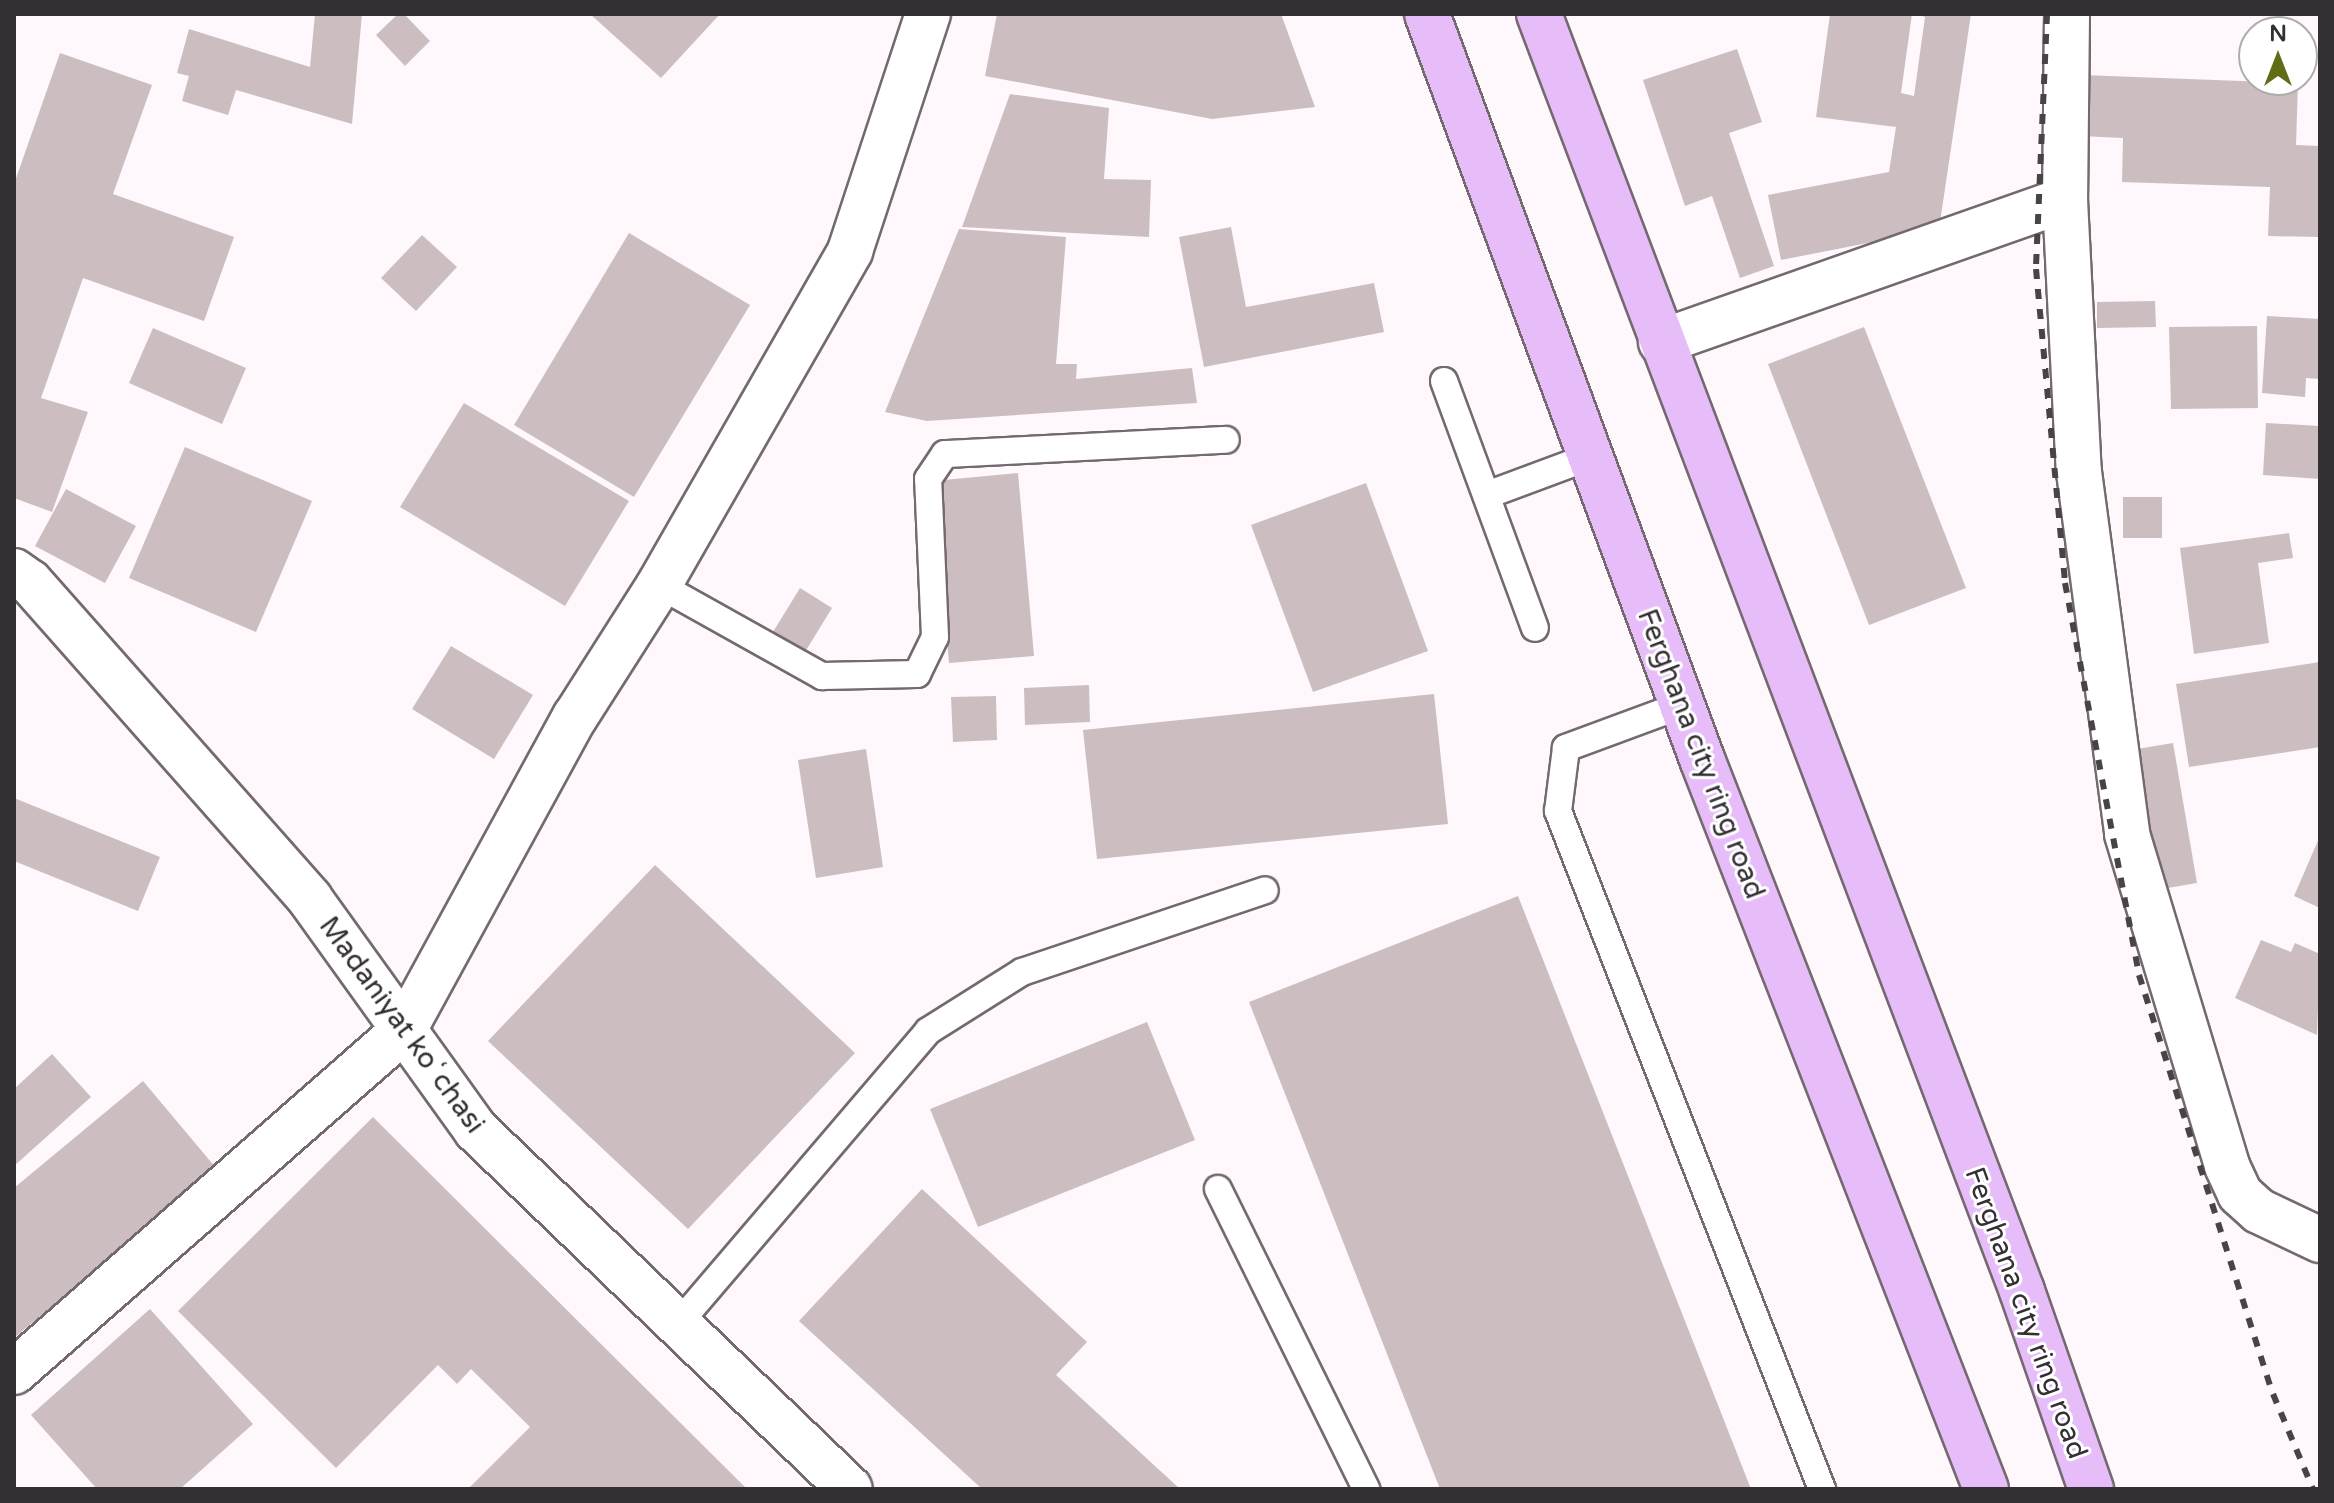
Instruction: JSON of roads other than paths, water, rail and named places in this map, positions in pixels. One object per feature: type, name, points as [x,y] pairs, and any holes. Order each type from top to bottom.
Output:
[{"type":"highway","name":"Ferghana city ring road","points":[[1427,14],[1682,705],[1986,1489]]},
{"type":"highway","name":"Ferghana city ring road","points":[[1539,14],[2022,1291],[2091,1489]]},
{"type":"street","points":[[14,1372],[404,1030],[575,717],[659,585],[850,251],[928,14]]},
{"type":"street","points":[[2067,14],[2065,200],[2079,472],[2127,834],[2227,1166],[2240,1194],[2259,1211],[2320,1240]]},
{"type":"street","points":[[1661,342],[2065,200]]},
{"type":"street","name":"Madaniyat koʻchasi","points":[[14,571],[30,582],[310,899],[476,1130],[850,1489]]},
{"type":"lane","points":[[1444,381],[1535,628]]},
{"type":"lane","points":[[659,585],[822,676],[917,674],[935,637],[928,479],[945,454],[1226,440]]},
{"type":"lane","points":[[1487,495],[1589,457]]},
{"type":"lane","points":[[1682,705],[1566,748],[1558,811],[1822,1489]]},
{"type":"lane","points":[[678,1324],[928,1031],[1022,972],[1265,890]]},
{"type":"lane","points":[[1218,1189],[1366,1489]]},
{"type":"railway","points":[[2047,14],[2036,269],[2065,583],[2139,975],[2273,1394],[2313,1489]]}]
